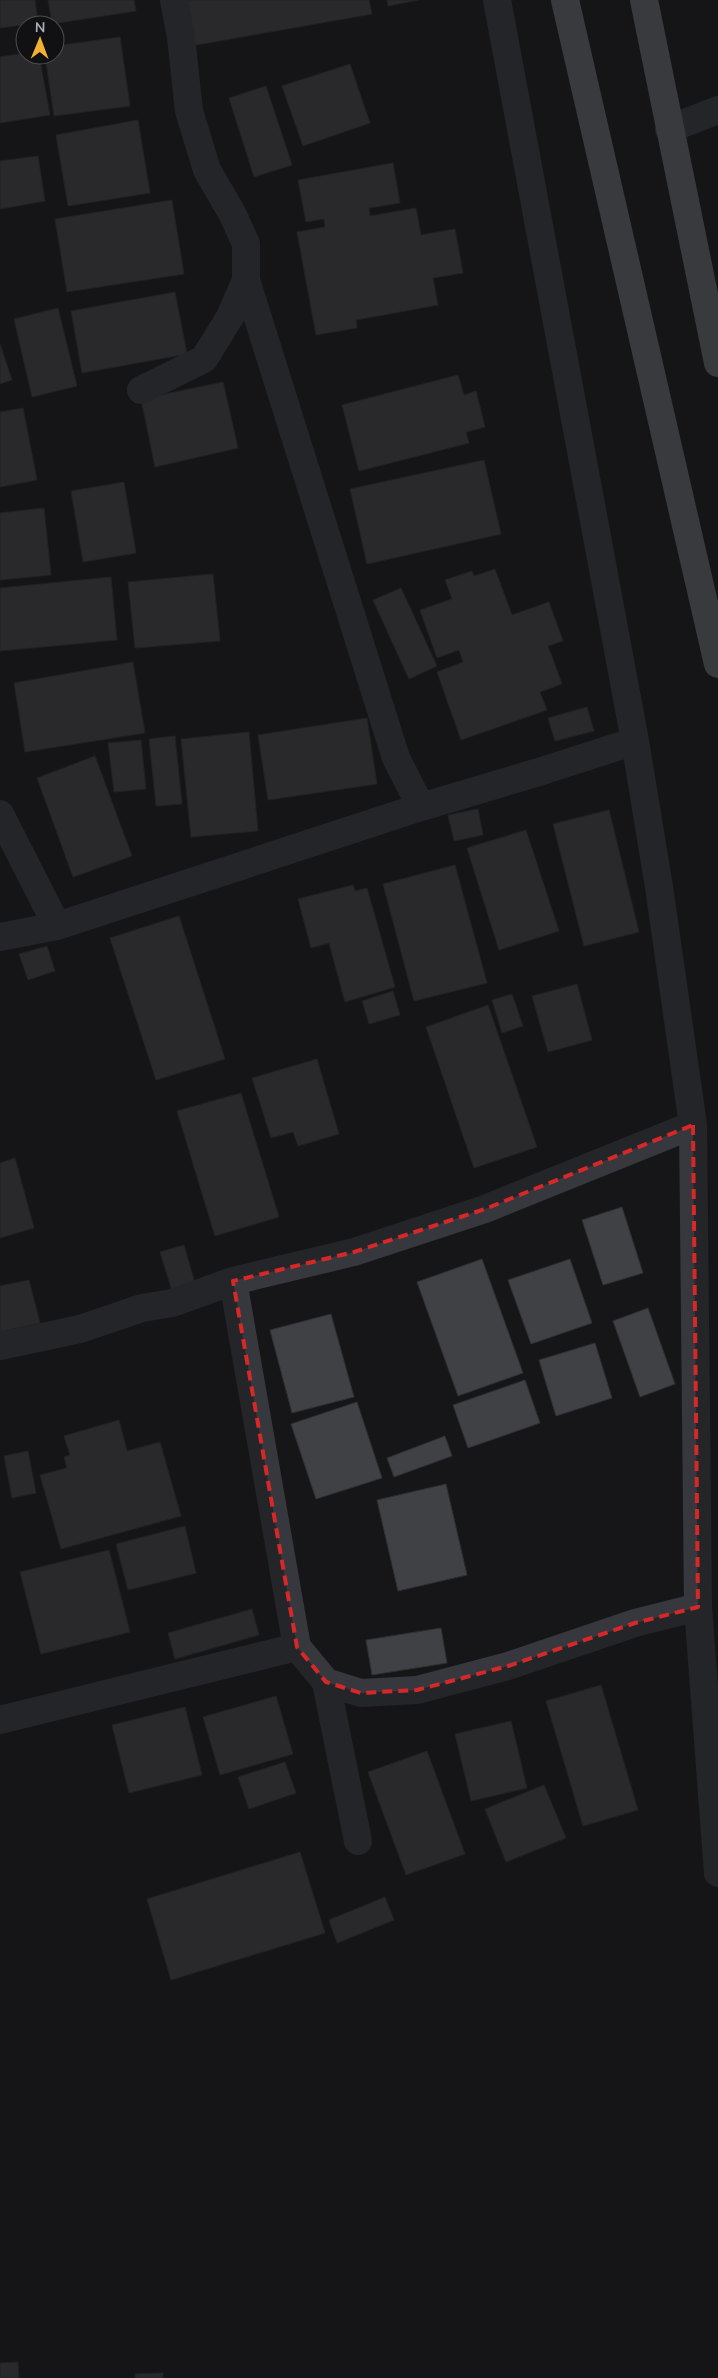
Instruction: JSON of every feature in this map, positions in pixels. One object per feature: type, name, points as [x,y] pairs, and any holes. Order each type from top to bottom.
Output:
[{"type":"highway","points":[[565,0],[718,664]]},
{"type":"highway","points":[[644,0],[718,363]]},
{"type":"street","points":[[174,0],[181,37],[189,111],[207,170],[233,215],[246,244],[246,280],[396,758],[421,807]]},
{"type":"street","points":[[497,0],[635,741],[659,887],[693,1125],[698,1607],[718,1873]]},
{"type":"street","points":[[669,129],[718,110]]},
{"type":"street","points":[[141,390],[204,360],[230,316],[246,280]]},
{"type":"street","points":[[0,937],[57,926],[421,807],[635,741]]},
{"type":"street","points":[[0,814],[57,926]]},
{"type":"street","points":[[0,1346],[80,1328],[142,1308],[172,1302],[234,1280],[354,1252],[485,1209],[693,1125]]},
{"type":"street","points":[[234,1280],[297,1647],[326,1682],[358,1841]]},
{"type":"street","points":[[326,1682],[361,1693],[417,1690],[508,1666],[635,1623],[698,1607]]},
{"type":"street","points":[[0,1720],[297,1647]]},
{"type":"highlighted area","points":[[693,1125],[698,1607],[635,1623],[508,1666],[417,1690],[361,1693],[326,1682],[297,1647],[233,1281],[354,1252],[485,1209]]},
{"type":"building","points":[[0,0],[35,0],[37,15],[15,15],[15,26],[0,28]]},
{"type":"building","points":[[48,0],[134,0],[136,11],[65,22],[65,15],[50,15]]},
{"type":"building","points":[[184,0],[369,0],[372,14],[191,46]]},
{"type":"building","points":[[387,0],[419,0],[388,6]]},
{"type":"building","points":[[120,37],[130,106],[54,116],[46,65],[65,65],[65,45]]},
{"type":"building","points":[[15,55],[15,65],[41,65],[50,115],[0,123],[0,57]]},
{"type":"building","points":[[350,64],[370,123],[303,146],[282,86]]},
{"type":"building","points":[[266,86],[292,165],[254,177],[229,98]]},
{"type":"building","points":[[138,120],[150,193],[68,206],[56,135]]},
{"type":"building","points":[[38,156],[45,201],[0,209],[0,161]]},
{"type":"building","points":[[393,163],[400,203],[369,208],[370,216],[416,208],[421,235],[455,229],[463,273],[433,278],[438,305],[356,320],[357,328],[316,335],[297,232],[325,227],[324,219],[306,222],[298,180]]},
{"type":"building","points":[[172,200],[184,274],[67,292],[55,219]]},
{"type":"building","points":[[175,292],[187,354],[82,373],[71,311]]},
{"type":"building","points":[[58,308],[77,386],[32,397],[14,319]]},
{"type":"building","points":[[0,344],[12,380],[0,384]]},
{"type":"building","points":[[458,375],[464,395],[476,391],[485,427],[466,432],[469,443],[359,471],[342,405]]},
{"type":"building","points":[[223,382],[238,448],[155,467],[141,399]]},
{"type":"building","points":[[23,408],[37,480],[0,487],[0,412]]},
{"type":"building","points":[[484,460],[501,534],[367,564],[350,489]]},
{"type":"building","points":[[124,482],[136,553],[83,562],[71,491]]},
{"type":"building","points":[[44,508],[51,575],[0,580],[0,513]]},
{"type":"building","points":[[495,569],[512,615],[549,602],[563,641],[548,646],[562,684],[540,692],[547,710],[461,740],[437,672],[463,662],[459,650],[437,658],[420,610],[452,599],[445,580],[472,571],[474,576]]},
{"type":"building","points":[[213,574],[220,641],[135,648],[128,582]]},
{"type":"building","points":[[111,577],[117,640],[0,651],[0,588]]},
{"type":"building","points":[[401,588],[437,666],[409,679],[373,600]]},
{"type":"building","points":[[133,662],[145,733],[25,752],[14,683]]},
{"type":"building","points":[[587,707],[594,731],[555,741],[548,718]]},
{"type":"building","points":[[367,718],[377,784],[268,800],[258,735]]},
{"type":"building","points":[[249,732],[258,831],[191,837],[181,739]]},
{"type":"building","points":[[175,736],[182,804],[156,806],[149,739]]},
{"type":"building","points":[[141,740],[146,789],[114,792],[108,743]]},
{"type":"building","points":[[95,756],[132,856],[73,877],[37,778]]},
{"type":"building","points":[[478,809],[483,835],[454,841],[448,815]]},
{"type":"building","points":[[609,810],[639,932],[584,946],[553,824]]},
{"type":"building","points":[[526,830],[559,931],[499,950],[467,848]]},
{"type":"building","points":[[455,865],[487,983],[414,1001],[383,884]]},
{"type":"building","points":[[353,885],[355,891],[367,888],[395,987],[345,1002],[329,943],[311,948],[298,899]]},
{"type":"building","points":[[179,916],[225,1059],[156,1080],[110,938]]},
{"type":"building","points":[[47,946],[55,971],[28,980],[19,954]]},
{"type":"building","points":[[577,984],[592,1040],[548,1052],[532,996]]},
{"type":"building","points":[[393,991],[400,1015],[369,1024],[362,1001]]},
{"type":"building","points":[[512,994],[523,1026],[502,1033],[492,1000]]},
{"type":"building","points":[[488,1005],[537,1147],[474,1168],[426,1027]]},
{"type":"building","points":[[317,1059],[339,1134],[298,1146],[293,1132],[271,1138],[252,1078]]},
{"type":"building","points":[[241,1093],[279,1217],[215,1236],[177,1111]]},
{"type":"building","points":[[15,1158],[34,1228],[0,1238],[0,1163]]},
{"type":"building","points":[[622,1207],[643,1273],[603,1285],[582,1220]]},
{"type":"building","points":[[184,1245],[195,1283],[172,1291],[160,1252]]},
{"type":"building","points":[[482,1259],[523,1373],[458,1396],[417,1282]]},
{"type":"building","points":[[570,1259],[592,1323],[531,1344],[508,1280]]},
{"type":"building","points":[[29,1280],[40,1323],[0,1332],[0,1286]]},
{"type":"building","points":[[648,1308],[675,1384],[640,1397],[613,1321]]},
{"type":"building","points":[[331,1314],[354,1397],[292,1413],[270,1330]]},
{"type":"building","points":[[595,1343],[612,1398],[556,1416],[539,1360]]},
{"type":"building","points":[[525,1380],[540,1423],[468,1448],[453,1405]]},
{"type":"building","points":[[357,1402],[382,1478],[316,1499],[291,1424]]},
{"type":"building","points":[[119,1420],[127,1451],[160,1442],[181,1516],[61,1549],[40,1475],[67,1468],[64,1457],[70,1455],[64,1436]]},
{"type":"building","points":[[445,1436],[452,1456],[394,1477],[387,1458]]},
{"type":"building","points":[[28,1451],[36,1493],[12,1498],[4,1456]]},
{"type":"building","points":[[446,1484],[467,1575],[398,1591],[377,1500]]},
{"type":"building","points":[[185,1526],[196,1573],[128,1590],[116,1544]]},
{"type":"building","points":[[109,1550],[130,1632],[41,1654],[20,1572]]},
{"type":"building","points":[[252,1609],[259,1635],[175,1659],[168,1633]]},
{"type":"building","points":[[441,1628],[447,1663],[372,1675],[366,1640]]},
{"type":"building","points":[[601,1685],[638,1810],[583,1826],[546,1701]]},
{"type":"building","points":[[276,1696],[293,1754],[220,1775],[203,1717]]},
{"type":"building","points":[[185,1707],[202,1775],[129,1793],[112,1725]]},
{"type":"building","points":[[511,1721],[527,1788],[471,1801],[455,1734]]},
{"type":"building","points":[[427,1751],[465,1854],[406,1875],[368,1772]]},
{"type":"building","points":[[285,1762],[296,1793],[249,1809],[238,1777]]},
{"type":"building","points":[[544,1785],[566,1838],[506,1862],[485,1809]]},
{"type":"building","points":[[300,1852],[325,1933],[171,1980],[147,1899]]},
{"type":"building","points":[[385,1897],[394,1920],[337,1943],[329,1920]]},
{"type":"building","points":[[18,2362],[19,2378],[0,2378],[0,2363]]},
{"type":"building","points":[[163,2373],[163,2378],[135,2378],[135,2374]]}]
